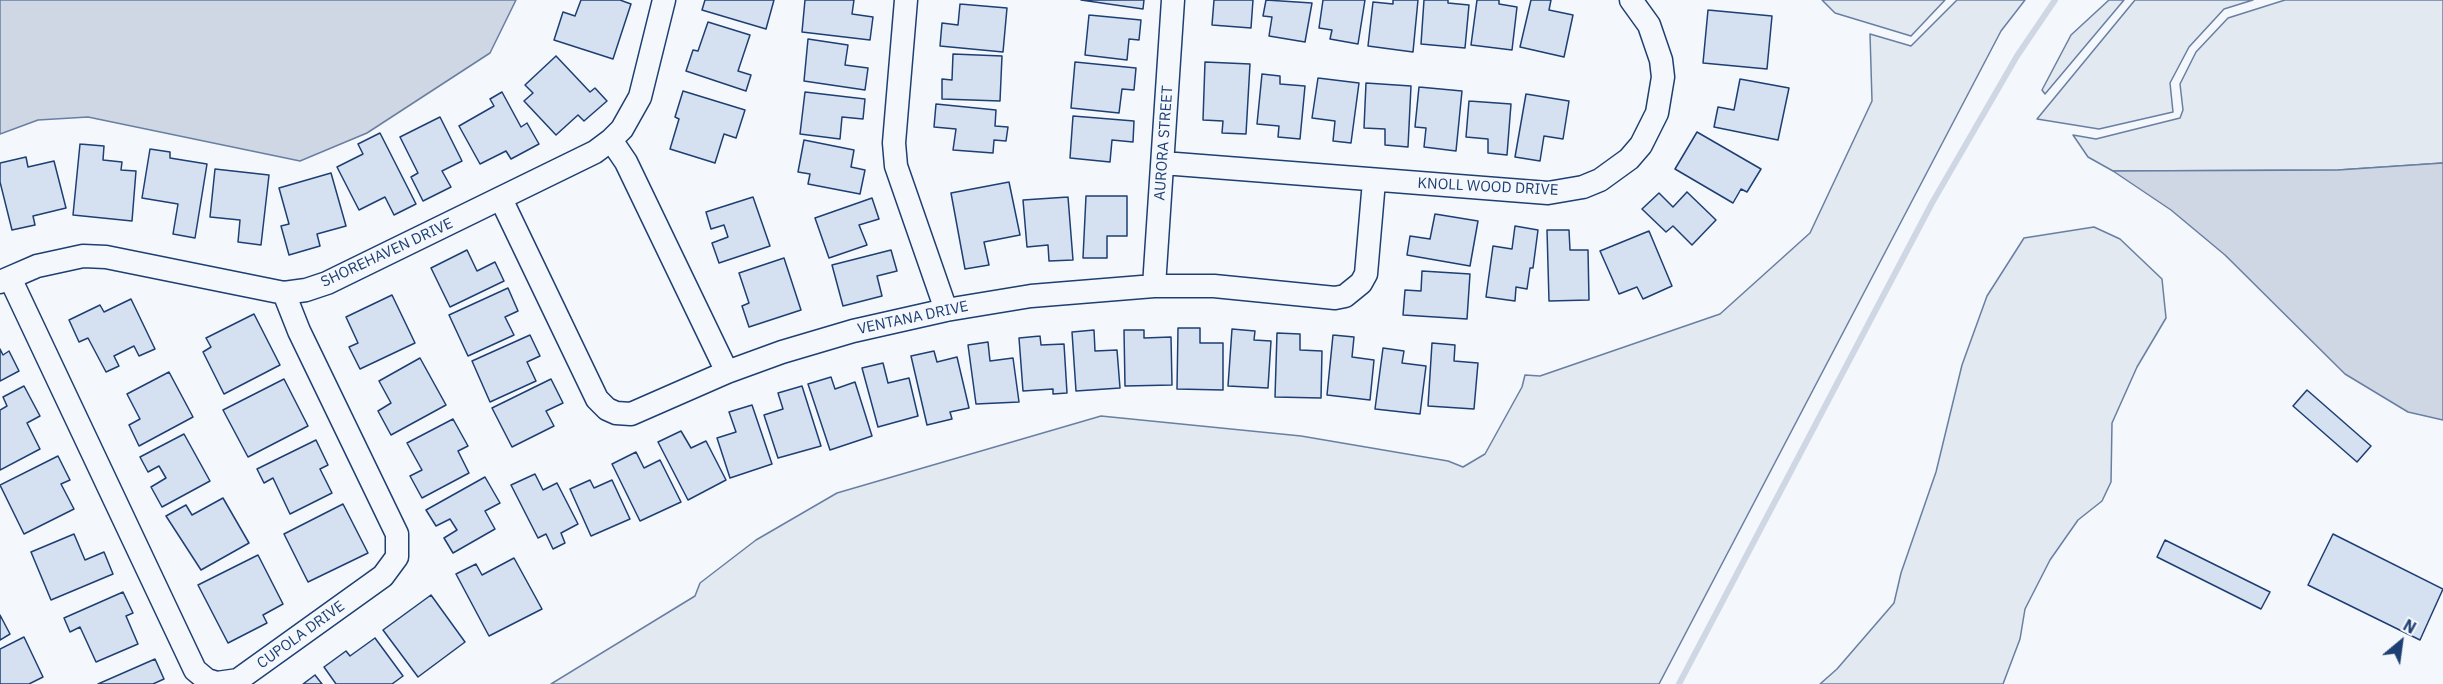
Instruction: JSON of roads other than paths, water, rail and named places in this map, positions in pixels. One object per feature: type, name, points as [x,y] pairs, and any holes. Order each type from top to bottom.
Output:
[{"type":"street","name":"SHOREHAVEN DRIVE","points":[[5,280],[60,259],[106,257],[284,293],[306,290],[327,283],[595,152],[611,140],[622,129],[640,98],[664,0]]},
{"type":"street","points":[[906,0],[894,143],[896,166],[946,310]]},
{"type":"street","name":"AURORA STREET","points":[[1154,286],[1173,0]]},
{"type":"street","name":"KNOLL WOOD DRIVE","points":[[1162,164],[1548,193],[1583,187],[1615,171],[1629,159],[1650,130],[1657,113],[1662,86],[1661,60],[1657,42],[1649,25],[1631,0]]},
{"type":"street","points":[[611,140],[626,162],[727,372]]},
{"type":"street","name":"VENTANA DRIVE","points":[[501,199],[597,399],[607,410],[631,414],[727,372],[853,331],[946,310],[1031,296],[1154,286],[1214,286],[1335,298],[1345,296],[1354,291],[1366,274],[1374,181]]},
{"type":"street","name":"CUPOLA DRIVE","points":[[5,280],[195,669],[207,680],[217,683],[238,680],[383,576],[392,568],[398,551],[397,534],[299,331],[284,293]]},
{"type":"waterway","points":[[1679,684],[1932,203],[2017,56],[2055,0]]}]
